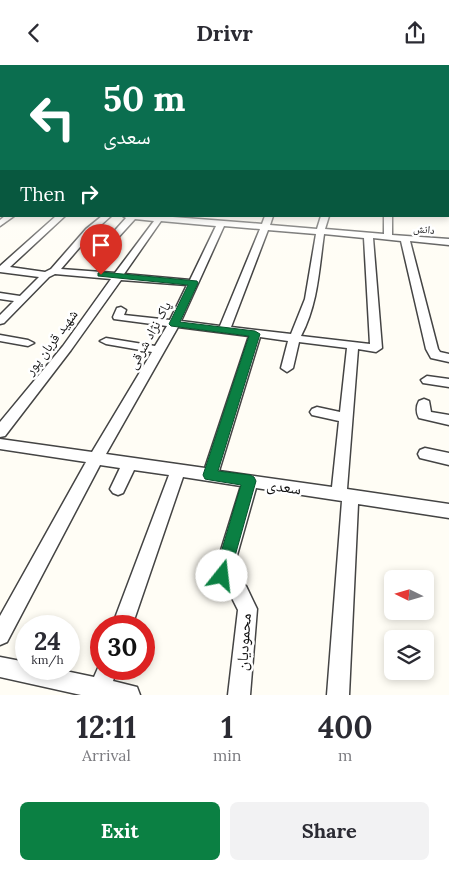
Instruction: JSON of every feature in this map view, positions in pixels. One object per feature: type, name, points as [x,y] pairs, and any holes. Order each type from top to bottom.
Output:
[{"type":"street","points":[[1,269],[60,217]]},
{"type":"street","points":[[1,319],[50,273],[89,231],[106,217]]},
{"type":"street","points":[[112,239],[132,217]]},
{"type":"street","name":"دانش","points":[[132,217],[186,219],[265,227],[291,232],[320,231],[449,242]]},
{"type":"street","points":[[234,225],[238,217]]},
{"type":"street","points":[[224,330],[269,217]]},
{"type":"street","points":[[287,368],[294,339],[302,324],[310,299],[320,231],[325,217]]},
{"type":"street","points":[[388,217],[388,237]]},
{"type":"street","name":"شهید قربان پور","points":[[0,432],[67,349],[159,219]]},
{"type":"street","name":"پاک نژاد شرقی","points":[[0,635],[96,458],[174,324],[221,224]]},
{"type":"street","points":[[121,310],[118,317],[141,323],[174,324],[376,348],[368,235]]},
{"type":"street","points":[[405,238],[432,349],[435,355],[449,358]]},
{"type":"street","points":[[1,269],[194,283]]},
{"type":"street","points":[[0,296],[21,299]]},
{"type":"street","points":[[210,475],[255,334]]},
{"type":"street","points":[[0,338],[28,343]]},
{"type":"street","points":[[106,341],[159,350]]},
{"type":"street","points":[[338,695],[346,418],[353,346]]},
{"type":"street","points":[[427,380],[449,383]]},
{"type":"street","points":[[424,404],[424,415],[449,419]]},
{"type":"street","points":[[317,412],[346,418]]},
{"type":"street","name":"سعدی","points":[[0,444],[449,511]]},
{"type":"street","points":[[425,454],[449,459]]},
{"type":"street","points":[[118,489],[130,463]]},
{"type":"street","points":[[126,615],[178,470]]},
{"type":"street","name":"محمودیان","points":[[239,695],[248,609],[239,592],[222,576],[250,481]]},
{"type":"street","points":[[0,667],[90,677]]},
{"type":"street","points":[[107,680],[129,695]]},
{"type":"route","points":[[101,275],[194,283],[174,324],[255,334],[210,475],[250,481],[222,576]]}]
